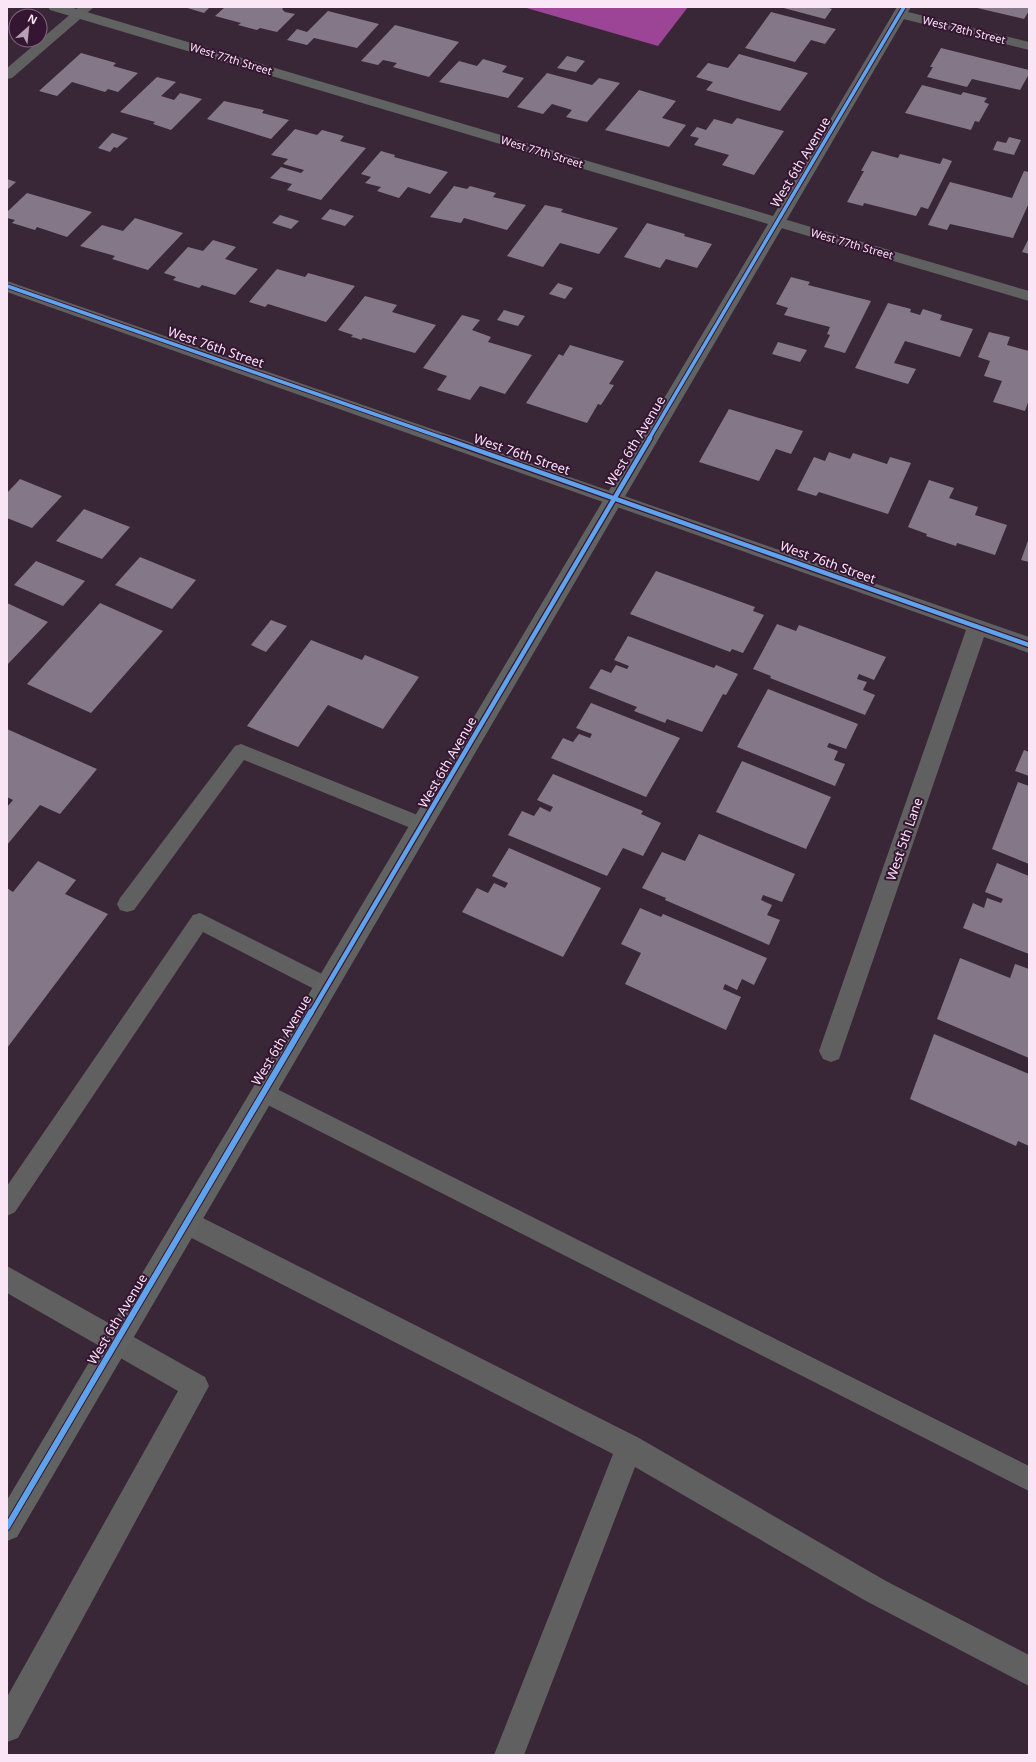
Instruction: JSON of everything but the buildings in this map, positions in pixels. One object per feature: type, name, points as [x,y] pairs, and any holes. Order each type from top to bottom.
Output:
[{"type":"street","name":"West 77th Street","points":[[54,7],[83,10],[778,222],[1029,296]]},
{"type":"street","points":[[7,75],[83,10]]},
{"type":"street","name":"West 6th Avenue","points":[[7,1527],[263,1092],[423,825],[614,498],[902,11]]},
{"type":"street","name":"West 78th Street","points":[[902,11],[1029,46]]},
{"type":"street","name":"West 76th Street","points":[[7,286],[1029,645]]},
{"type":"street","name":"West 5th Lane","points":[[831,1051],[978,627]]},
{"type":"street","points":[[187,1222],[629,1448],[876,1591],[1029,1671]]},
{"type":"street","points":[[7,1279],[196,1386],[7,1727]]},
{"type":"street","points":[[510,1755],[629,1448]]},
{"type":"lane","points":[[127,904],[241,751],[423,825]]},
{"type":"lane","points":[[7,1205],[200,921],[327,986]]},
{"type":"lane","points":[[263,1092],[1029,1479]]},
{"type":"shaded area","points":[[523,7],[688,7],[658,46]]},
{"type":"cycle path","points":[[7,1527],[904,7]]},
{"type":"cycle path","points":[[7,286],[1029,645]]}]
